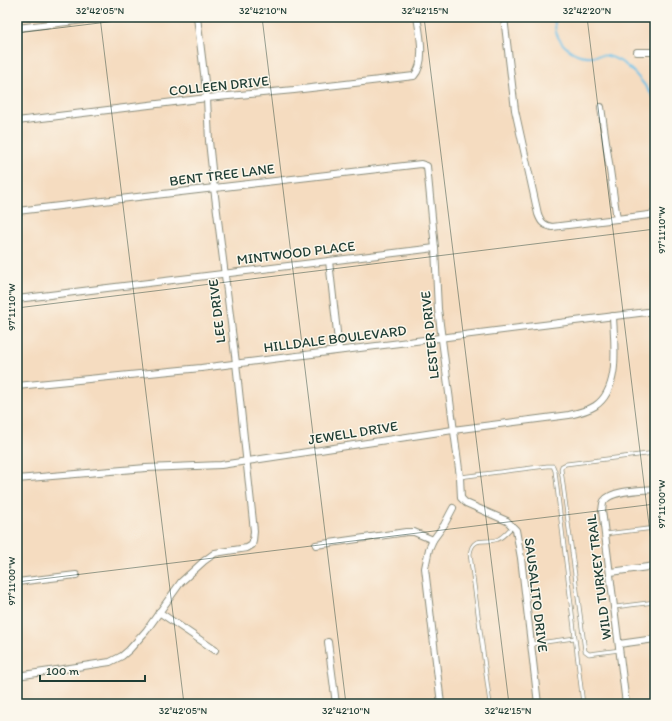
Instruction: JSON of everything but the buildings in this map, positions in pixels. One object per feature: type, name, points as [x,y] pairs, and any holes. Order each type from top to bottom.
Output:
[{"type":"street","points":[[17,28],[109,17]]},
{"type":"street","name":"LEE DRIVE","points":[[159,612],[181,582],[215,553],[247,548],[252,545],[254,541],[236,363],[214,188],[209,141],[207,98],[197,17]]},
{"type":"street","name":"COLLEEN DRIVE","points":[[17,122],[207,98],[294,90],[414,76],[421,63],[418,17]]},
{"type":"street","points":[[504,17],[515,110],[538,214],[542,222],[552,227],[655,213]]},
{"type":"street","points":[[637,52],[655,52]]},
{"type":"street","points":[[601,107],[617,219]]},
{"type":"street","name":"BENT TREE LANE","points":[[17,211],[421,164],[427,166],[428,169]]},
{"type":"street","name":"LESTER DRIVE","points":[[428,169],[435,248],[438,309],[460,477],[461,498]]},
{"type":"street","name":"MINTWOOD PLACE","points":[[17,299],[435,248]]},
{"type":"street","points":[[329,260],[339,350]]},
{"type":"street","name":"HILLDALE BOULEVARD","points":[[17,386],[236,363],[655,311]]},
{"type":"street","name":"JEWELL DRIVE","points":[[17,479],[146,468],[220,465],[453,430],[569,415],[586,411],[596,406],[604,398],[613,379],[613,316]]},
{"type":"street","name":"WILD TURKEY TRAIL","points":[[626,704],[602,510],[605,500],[610,495],[655,489]]},
{"type":"street","name":"SAUSALITO DRIVE","points":[[461,498],[466,503],[513,526],[516,530],[521,558],[536,704]]},
{"type":"street","points":[[441,704],[425,568],[426,559],[433,540],[444,525],[453,508]]},
{"type":"street","points":[[316,545],[406,532],[414,532],[433,540]]},
{"type":"street","points":[[610,572],[655,566]]},
{"type":"street","points":[[17,582],[76,575]]},
{"type":"street","points":[[17,676],[110,662],[122,656],[129,650],[146,631],[159,612],[215,650]]},
{"type":"street","points":[[619,647],[654,639]]},
{"type":"street","points":[[328,642],[336,704]]},
{"type":"lane","points":[[619,647],[589,654],[585,652],[561,469],[562,466],[566,464],[655,453]]},
{"type":"lane","points":[[460,477],[553,466],[555,471],[583,704]]},
{"type":"lane","points":[[490,704],[470,554],[471,547],[475,542],[500,538],[513,526]]},
{"type":"lane","points":[[605,534],[655,528]]},
{"type":"lane","points":[[615,607],[655,602]]},
{"type":"lane","points":[[530,644],[575,638]]},
{"type":"lane","points":[[654,639],[655,648]]},
{"type":"waterway","points":[[554,17],[558,37],[564,45],[576,54],[589,56],[605,55],[623,63],[635,73],[655,99]]}]
